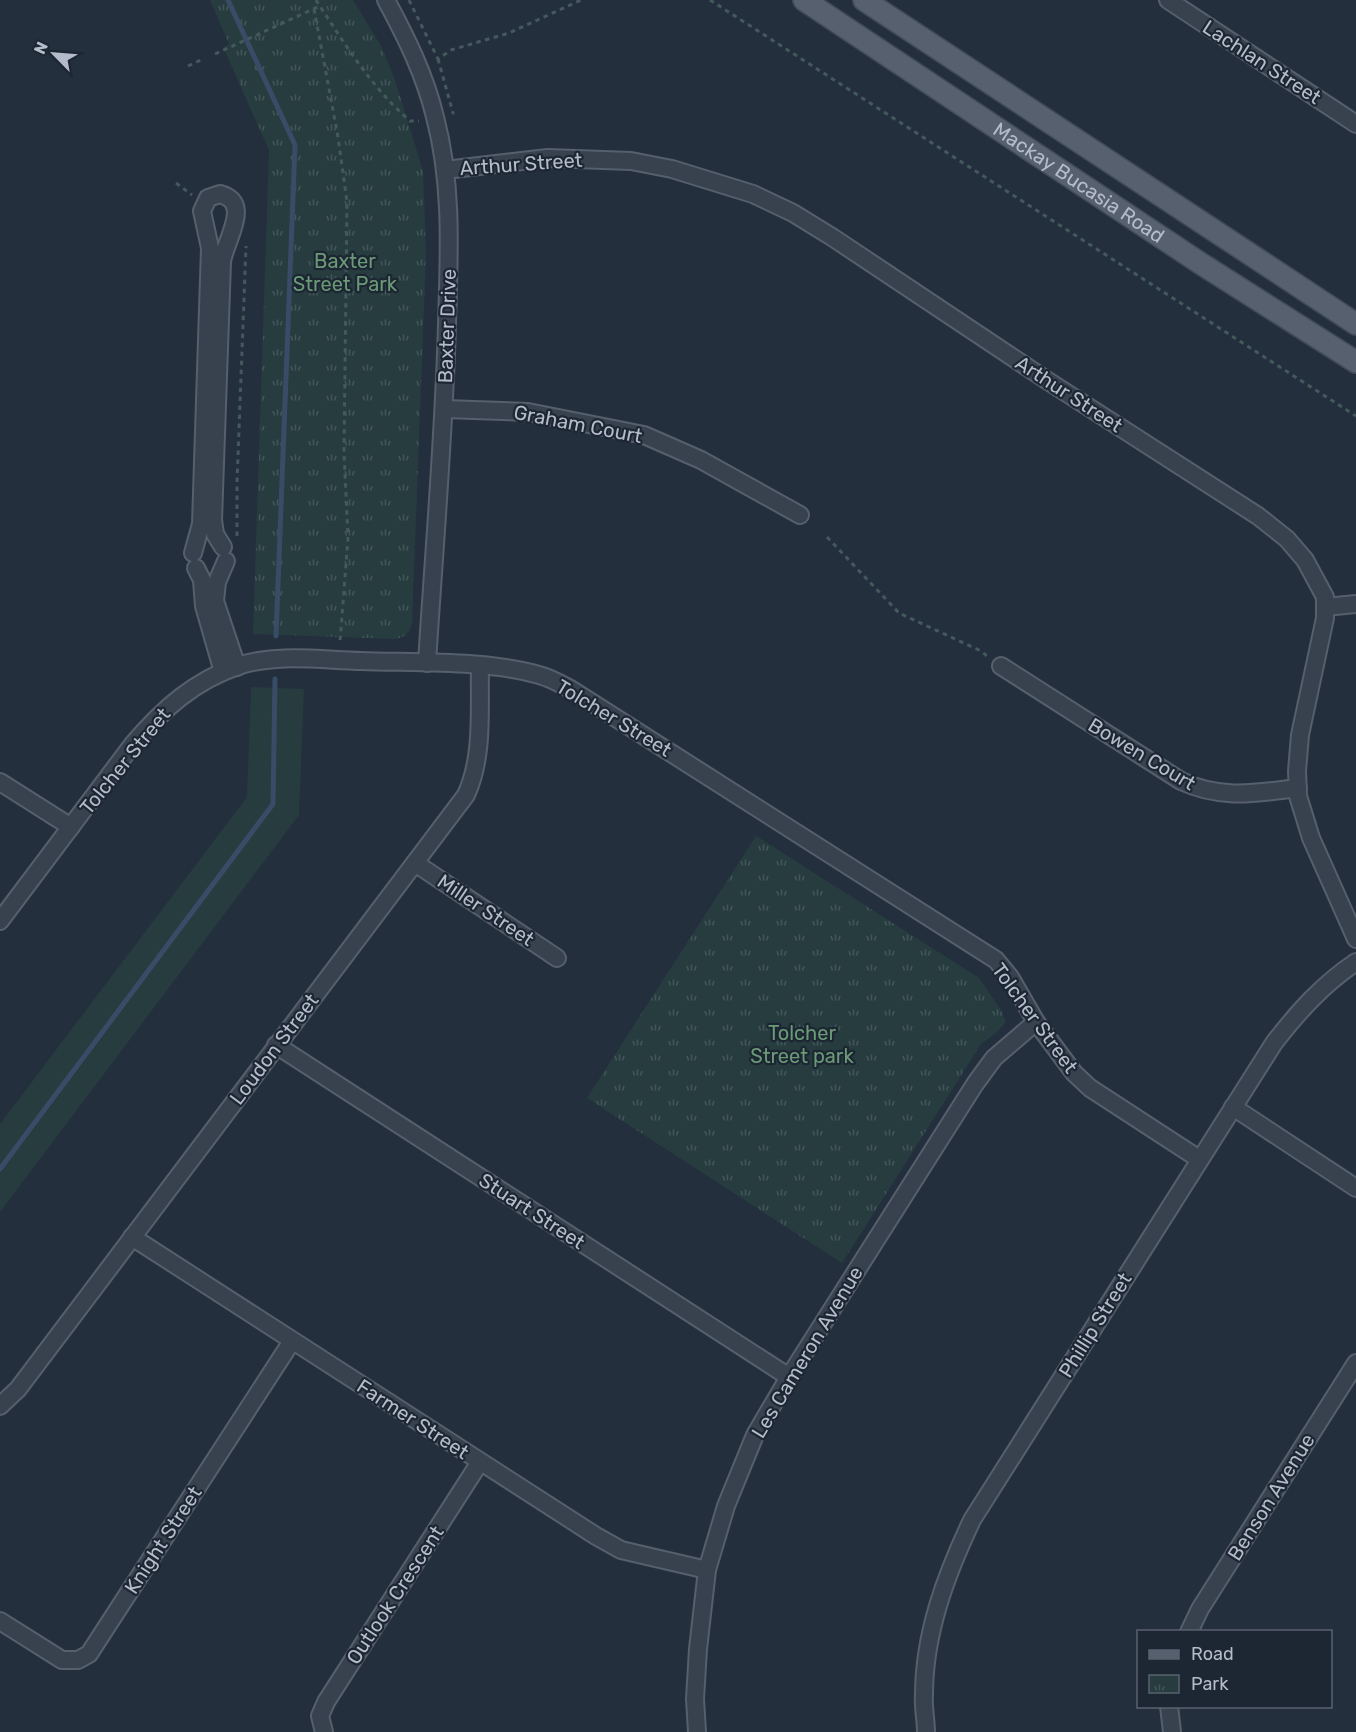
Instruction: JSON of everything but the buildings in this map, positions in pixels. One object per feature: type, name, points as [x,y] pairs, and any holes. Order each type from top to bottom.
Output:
[{"type":"main road","name":"Mackay Bucasia Road","points":[[804,0],[1200,263],[1356,362]]},
{"type":"main road","name":"Mackay Bucasia Road","points":[[864,0],[1356,324]]},
{"type":"street","name":"Baxter Drive","points":[[386,0],[410,45],[435,117],[445,170],[450,229],[445,409],[428,663]]},
{"type":"street","name":"Lachlan Street","points":[[1168,0],[1356,124]]},
{"type":"street","name":"Arthur Street","points":[[445,170],[548,158],[632,161],[711,179],[753,194],[793,213],[1058,388],[1258,516],[1287,539],[1305,560],[1325,597],[1325,618],[1300,735],[1298,796],[1311,838],[1356,939]]},
{"type":"street","points":[[229,548],[215,536],[213,520],[222,262],[237,212],[231,200],[220,194],[208,198],[202,211],[210,241],[210,274],[201,524],[195,560],[202,580],[204,606],[230,670]]},
{"type":"street","name":"Graham Court","points":[[445,409],[528,412],[644,435],[701,460],[800,515]]},
{"type":"street","points":[[195,560],[200,544],[206,541],[214,541],[229,548]]},
{"type":"street","points":[[195,560],[206,574],[213,574],[220,570],[229,548]]},
{"type":"street","points":[[229,548],[217,582],[215,601],[230,670]]},
{"type":"street","points":[[1325,607],[1356,604]]},
{"type":"street","name":"Tolcher Street","points":[[0,921],[133,744],[157,716],[180,697],[230,670],[264,661],[302,659],[428,663],[521,671],[553,680],[612,715],[996,960],[1010,976],[1036,1022],[1074,1073],[1090,1088],[1199,1159]]},
{"type":"street","name":"Loudon Street","points":[[0,1406],[18,1389],[466,795],[474,778],[478,745],[480,666]]},
{"type":"street","name":"Bowen Court","points":[[1001,666],[1181,781],[1199,789],[1242,795],[1298,788]]},
{"type":"street","points":[[0,782],[71,827]]},
{"type":"street","name":"Miller Street","points":[[415,862],[557,957]]},
{"type":"street","name":"Phillip Street","points":[[927,1732],[924,1695],[930,1641],[940,1594],[954,1557],[972,1520],[1274,1043],[1300,1009],[1334,976],[1356,962]]},
{"type":"street","name":"Les Cameron Avenue","points":[[697,1732],[695,1699],[698,1649],[707,1570],[726,1506],[755,1435],[789,1377],[975,1084],[994,1058],[1036,1022]]},
{"type":"street","name":"Stuart Street","points":[[276,1045],[789,1377]]},
{"type":"street","points":[[1233,1107],[1356,1188]]},
{"type":"street","name":"Farmer Street","points":[[132,1237],[596,1536],[621,1550],[707,1570]]},
{"type":"street","name":"Knight Street","points":[[0,1621],[62,1660],[78,1660],[89,1654],[292,1341]]},
{"type":"street","name":"Benson Avenue","points":[[1190,1630],[1206,1599],[1356,1363]]},
{"type":"street","name":"Outlook Crescent","points":[[324,1732],[320,1716],[326,1702],[480,1462]]},
{"type":"street","points":[[1168,1708],[1172,1732]]},
{"type":"path","points":[[316,0],[356,62],[379,89],[410,121],[422,121]]},
{"type":"path","points":[[409,0],[438,59],[453,113]]},
{"type":"path","points":[[438,59],[451,50],[509,33],[581,0]]},
{"type":"path","points":[[711,0],[1356,416]]},
{"type":"path","points":[[215,54],[320,6]]},
{"type":"path","points":[[314,9],[338,137],[347,202],[344,452],[348,538],[340,642]]},
{"type":"path","points":[[188,66],[201,60]]},
{"type":"path","points":[[229,548],[237,482],[246,240]]},
{"type":"path","points":[[827,537],[899,613],[981,651],[1001,666]]},
{"type":"green space","name":"Baxter Street Park","points":[[210,0],[353,0],[381,46],[394,77],[423,171],[426,251],[412,624],[408,633],[395,639],[253,634],[269,150],[223,47],[229,44]]},
{"type":"green space","points":[[251,687],[304,689],[299,815],[0,1212],[0,1124],[247,797]]},
{"type":"green space","name":"Tolcher Street park","points":[[756,836],[979,978],[1001,1010],[1006,1022],[981,1044],[842,1263],[587,1098]]},
{"type":"waterway","points":[[228,0],[295,145],[276,636]]},
{"type":"waterway","points":[[0,1169],[273,804],[275,679]]}]
